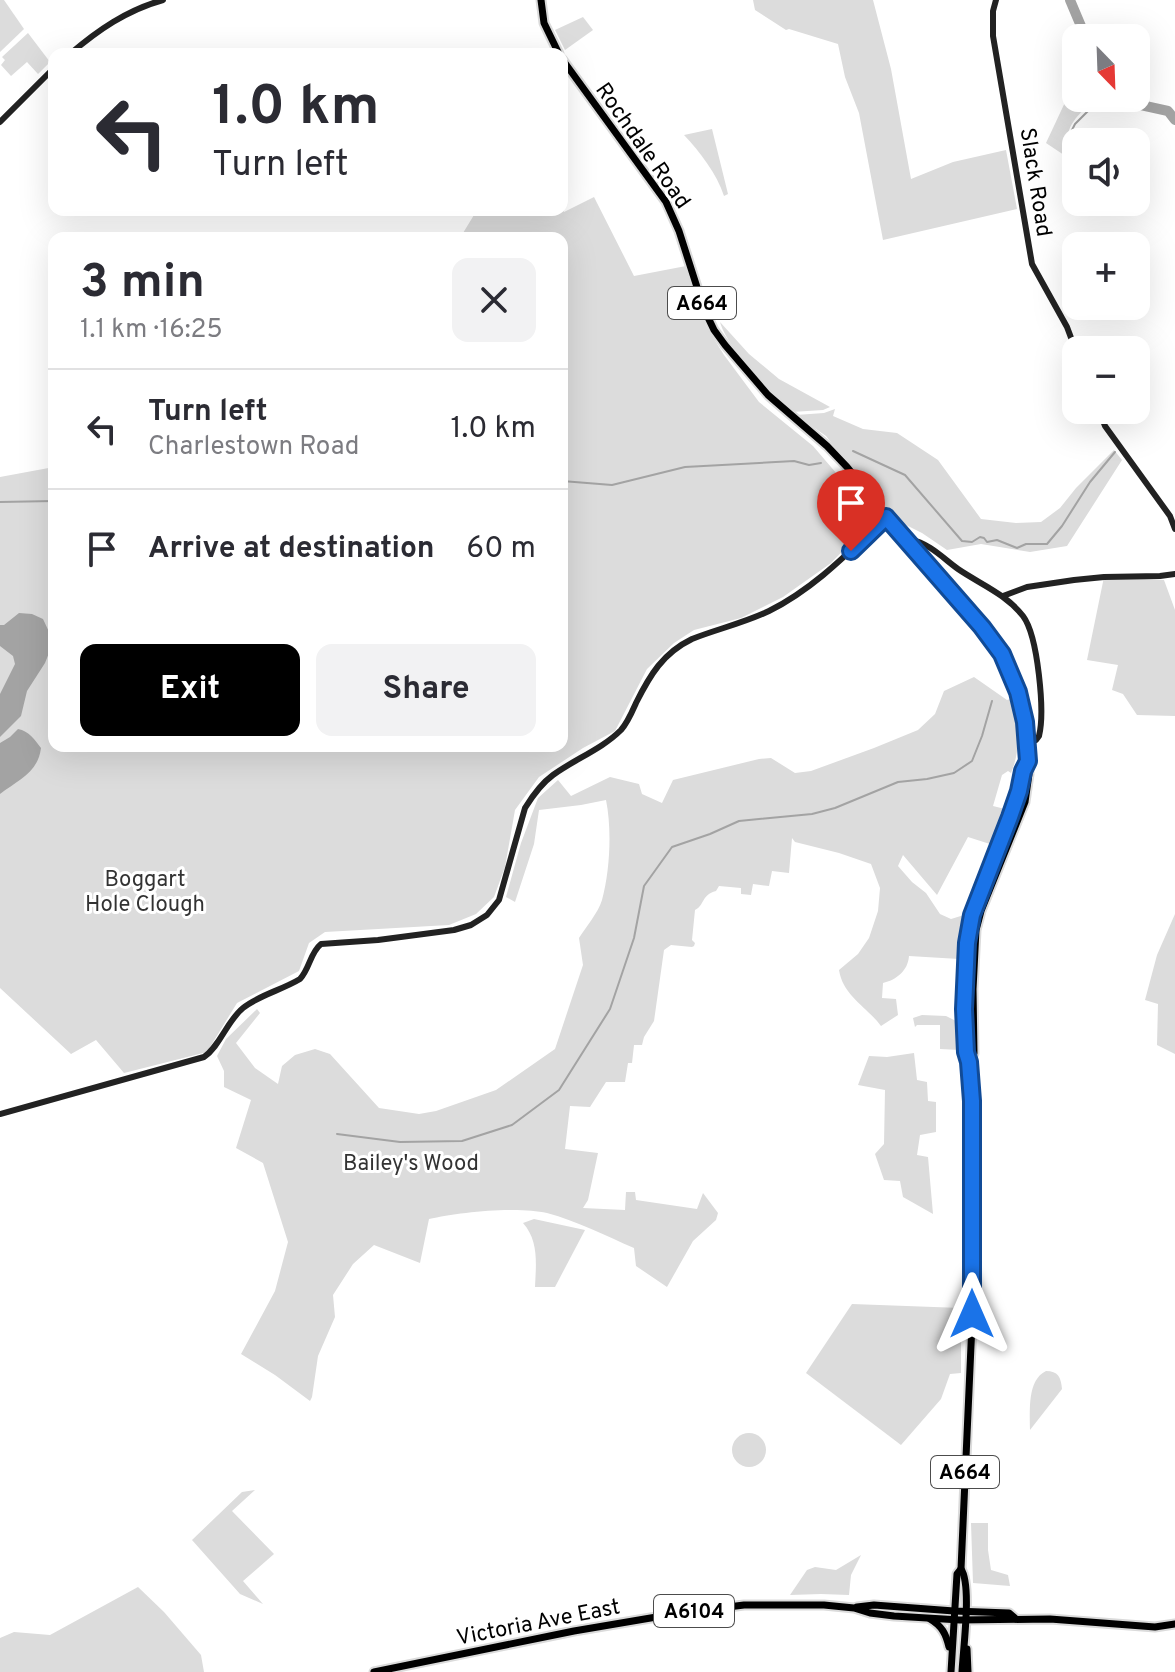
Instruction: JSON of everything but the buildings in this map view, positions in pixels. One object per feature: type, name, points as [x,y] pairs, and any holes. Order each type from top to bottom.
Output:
[{"type":"main road","name":"Rochdale Road","points":[[541,0],[544,23],[556,48]]},
{"type":"main road","name":"Rochdale Road","points":[[568,67],[666,202],[714,330],[768,395],[847,467],[886,517],[982,627],[1002,654],[1018,692],[1030,766],[1025,802],[976,930],[974,1053],[969,1062],[973,1301],[960,1616]]},
{"type":"main road","name":"Victoria Ave East","points":[[374,1672],[680,1613],[762,1604],[854,1608]]},
{"type":"main road","name":"A6104","points":[[854,1608],[874,1605],[1010,1621],[1050,1619],[1155,1627],[1175,1624]]},
{"type":"main road","name":"A6104","points":[[854,1608],[870,1613],[928,1618],[960,1616]]},
{"type":"main road","name":"A664","points":[[960,1616],[964,1635],[963,1670]]},
{"type":"main road","name":"A664","points":[[951,1672],[960,1616]]},
{"type":"main road","points":[[928,1618],[945,1633],[952,1657]]},
{"type":"street","points":[[77,48],[117,19],[163,0]]},
{"type":"street","name":"Slack Road","points":[[996,0],[993,23],[997,59],[1032,264],[1070,336]]},
{"type":"street","points":[[0,122],[48,74]]},
{"type":"street","points":[[1104,424],[1170,516],[1175,529]]},
{"type":"street","points":[[0,1114],[209,1055],[244,1007],[300,979],[315,949],[321,944],[439,933],[471,925],[487,915],[499,900],[525,808],[533,794],[551,776],[621,730],[650,676],[664,658],[692,639],[767,612],[796,595],[833,568],[886,517]]},
{"type":"street","points":[[908,543],[911,540],[921,542],[1003,596],[1024,618],[1033,643],[1042,707],[1041,729],[1037,739],[1027,742]]},
{"type":"street","points":[[1003,596],[1027,587],[1074,580],[1175,574]]},
{"type":"green space","points":[[0,0],[4,0],[24,29],[0,52]]},
{"type":"green space","points":[[753,0],[873,0],[891,69],[911,179],[953,162],[1006,150],[1017,209],[883,240],[859,113],[845,77],[838,44],[786,30],[755,10]]},
{"type":"green space","points":[[583,17],[593,30],[564,48],[555,30]]},
{"type":"green space","points":[[28,33],[48,59],[48,64],[38,74],[27,62],[11,76],[1,65],[5,60],[2,57]]},
{"type":"green space","points":[[1062,109],[1062,112],[1082,112],[1070,128],[1062,128],[1062,154],[1046,143]]},
{"type":"green space","points":[[712,129],[728,194],[724,196],[707,164],[684,135]]},
{"type":"green space","name":"Boggart Hole Clough","points":[[594,197],[634,276],[686,266],[706,326],[724,355],[759,402],[813,446],[873,516],[872,521],[831,563],[783,597],[741,618],[694,630],[674,643],[647,669],[615,731],[539,777],[515,810],[505,867],[494,897],[476,914],[449,925],[325,932],[309,943],[299,971],[237,1003],[207,1052],[124,1073],[96,1040],[71,1054],[0,988],[0,477],[48,468],[48,752],[568,752],[568,232],[464,232],[473,216],[568,216],[568,210]]},
{"type":"green space","points":[[720,322],[749,354],[779,379],[830,407],[792,412],[740,357]]},
{"type":"green space","points":[[835,409],[833,416],[863,429],[897,433],[938,460],[981,519],[1041,522],[1060,508],[1114,450],[1122,460],[1067,546],[1030,552],[981,544],[947,550],[900,522],[826,436],[796,415]]},
{"type":"green space","points":[[1104,577],[1164,580],[1175,610],[1175,716],[1137,715],[1123,694],[1112,690],[1118,665],[1087,660]]},
{"type":"green space","name":"Bailey's Wood","points":[[974,677],[1007,700],[1014,698],[1017,717],[1018,745],[1014,764],[1011,773],[1008,771],[1002,775],[993,806],[1005,809],[993,845],[968,837],[937,895],[903,855],[898,866],[926,893],[940,914],[951,919],[964,915],[959,959],[909,956],[900,974],[883,983],[882,998],[896,999],[898,1015],[881,1026],[850,994],[839,970],[858,954],[869,938],[878,911],[880,888],[871,864],[795,842],[792,838],[789,873],[772,871],[769,886],[753,884],[751,895],[741,894],[741,888],[719,886],[695,910],[694,946],[671,945],[664,950],[654,1021],[642,1045],[634,1045],[625,1082],[606,1082],[590,1107],[570,1106],[565,1149],[598,1153],[588,1200],[583,1208],[625,1210],[626,1192],[635,1192],[636,1200],[697,1209],[703,1193],[718,1213],[716,1220],[693,1241],[667,1287],[636,1266],[634,1248],[558,1216],[520,1210],[456,1214],[429,1219],[420,1263],[374,1245],[353,1264],[333,1295],[335,1317],[318,1356],[310,1401],[241,1354],[275,1291],[288,1242],[263,1163],[236,1148],[251,1100],[224,1087],[224,1071],[217,1056],[226,1039],[257,1009],[260,1013],[236,1043],[255,1068],[278,1084],[282,1066],[295,1055],[315,1049],[330,1054],[379,1108],[419,1114],[496,1090],[555,1049],[583,965],[579,938],[598,910],[605,889],[609,837],[606,800],[539,810],[534,844],[515,902],[506,897],[538,798],[558,780],[571,796],[610,777],[639,784],[642,794],[662,803],[673,780],[759,759],[771,758],[795,773],[811,771],[918,730],[935,714],[944,691]]},
{"type":"green space","points":[[1175,914],[1175,1054],[1157,1045],[1158,1004],[1145,1000],[1157,955]]},
{"type":"green space","points":[[922,1015],[946,1016],[956,1021],[960,1050],[940,1049],[940,1025],[915,1027],[913,1018]]},
{"type":"green space","points":[[914,1053],[917,1080],[927,1082],[928,1101],[936,1102],[936,1132],[920,1135],[917,1155],[928,1157],[933,1214],[903,1197],[900,1181],[884,1180],[875,1154],[884,1144],[885,1090],[858,1085],[869,1056]]},
{"type":"green space","points":[[534,1219],[585,1230],[555,1287],[535,1287],[534,1245],[523,1223]]},
{"type":"green space","points":[[852,1304],[961,1308],[961,1373],[950,1374],[941,1399],[901,1445],[806,1373]]},
{"type":"green space","points":[[1046,1371],[1058,1376],[1062,1389],[1030,1430],[1030,1405],[1035,1381]]},
{"type":"green space","points":[[749,1433],[761,1438],[766,1450],[761,1462],[749,1467],[737,1462],[732,1450],[737,1438]]},
{"type":"green space","points":[[255,1490],[232,1511],[274,1554],[243,1581],[263,1604],[240,1594],[192,1540],[242,1492]]},
{"type":"green space","points":[[971,1523],[988,1523],[991,1570],[1008,1575],[1010,1586],[973,1583]]},
{"type":"green space","points":[[861,1555],[851,1575],[849,1595],[790,1595],[807,1570],[815,1567],[836,1570]]},
{"type":"green space","points":[[138,1587],[201,1655],[204,1672],[0,1672],[0,1638],[14,1632],[50,1635]]},
{"type":"shaded area","points":[[19,613],[43,619],[48,630],[48,656],[27,691],[21,716],[0,737],[0,694],[15,664],[13,656],[0,646],[0,625]]},
{"type":"shaded area","points":[[18,729],[29,734],[41,748],[39,757],[26,775],[0,794],[0,743]]},
{"type":"waterway","points":[[1070,0],[1080,24]]},
{"type":"waterway","points":[[1150,107],[1168,111],[1175,120]]},
{"type":"waterway","points":[[1073,128],[1087,112]]},
{"type":"waterway","points":[[853,451],[905,475],[962,541],[972,542],[980,537],[987,542],[997,540],[1017,548],[1026,544],[1047,544],[1115,452]]},
{"type":"waterway","points":[[568,481],[612,485],[685,467],[794,461],[809,465],[821,463]]},
{"type":"waterway","points":[[0,502],[48,501]]},
{"type":"waterway","points":[[337,1134],[400,1142],[462,1141],[512,1125],[559,1090],[610,1009],[634,938],[644,886],[672,847],[739,821],[812,814],[898,782],[954,773],[972,761],[992,701]]},
{"type":"route","points":[[851,551],[886,517],[1002,654],[1018,692],[1025,722],[1028,761],[972,915],[966,950],[964,1009],[972,1101],[972,1314]]}]
